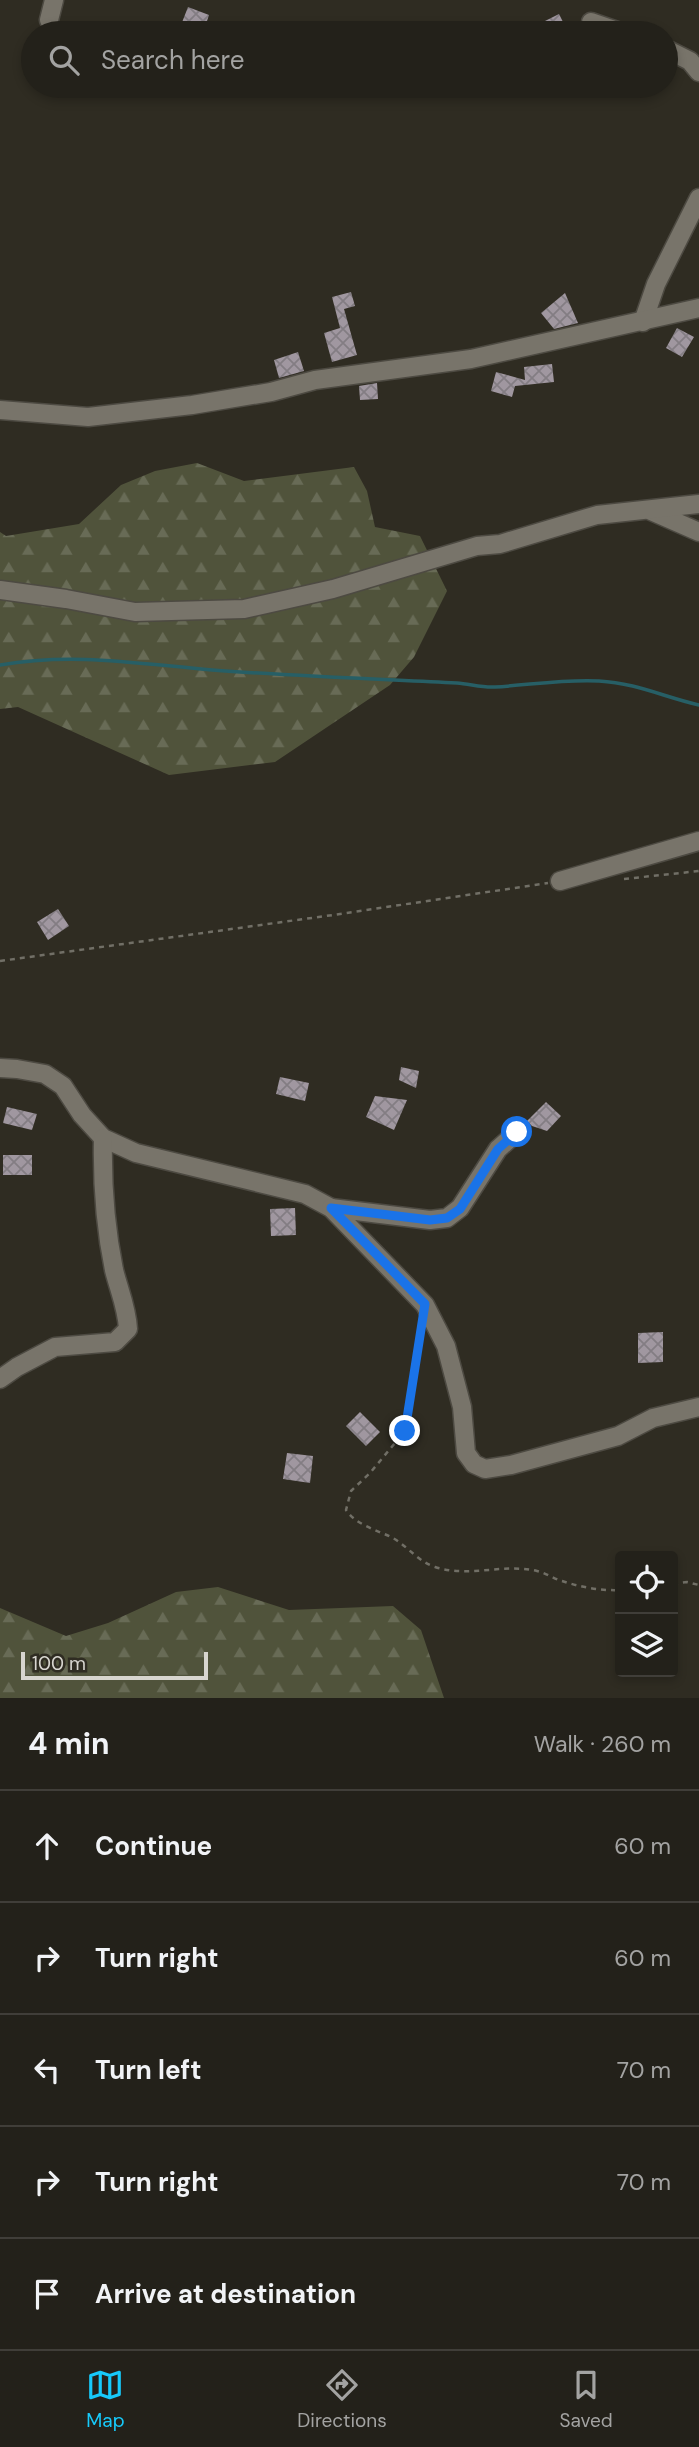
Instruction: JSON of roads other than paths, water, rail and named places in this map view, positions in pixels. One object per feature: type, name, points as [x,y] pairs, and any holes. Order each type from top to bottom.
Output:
[{"type":"street","points":[[49,20],[54,0]]},
{"type":"street","points":[[678,55],[690,61],[699,72]]},
{"type":"street","points":[[643,322],[656,284],[699,198]]},
{"type":"street","points":[[0,411],[88,417],[192,405],[271,392],[315,380],[471,359],[699,308]]},
{"type":"street","points":[[0,590],[135,612],[244,609],[332,589],[477,546],[500,544],[597,516],[699,504]]},
{"type":"street","points":[[649,510],[699,532]]},
{"type":"street","points":[[561,881],[699,841]]},
{"type":"street","points":[[0,1068],[45,1074],[63,1086],[82,1115],[103,1138],[136,1153],[305,1194],[331,1208],[425,1304],[446,1346],[462,1407],[466,1453],[474,1464],[485,1469],[511,1465],[618,1437],[653,1418],[699,1407]]},
{"type":"street","points":[[331,1208],[430,1220],[447,1218],[460,1209],[498,1149],[517,1132]]},
{"type":"street","points":[[0,1379],[17,1367],[55,1348],[115,1342],[128,1329],[127,1312],[115,1273],[105,1219],[103,1138]]},
{"type":"waterway","points":[[0,665],[54,659],[107,660],[212,670],[490,687],[560,681],[599,681],[638,687],[699,705]]}]
